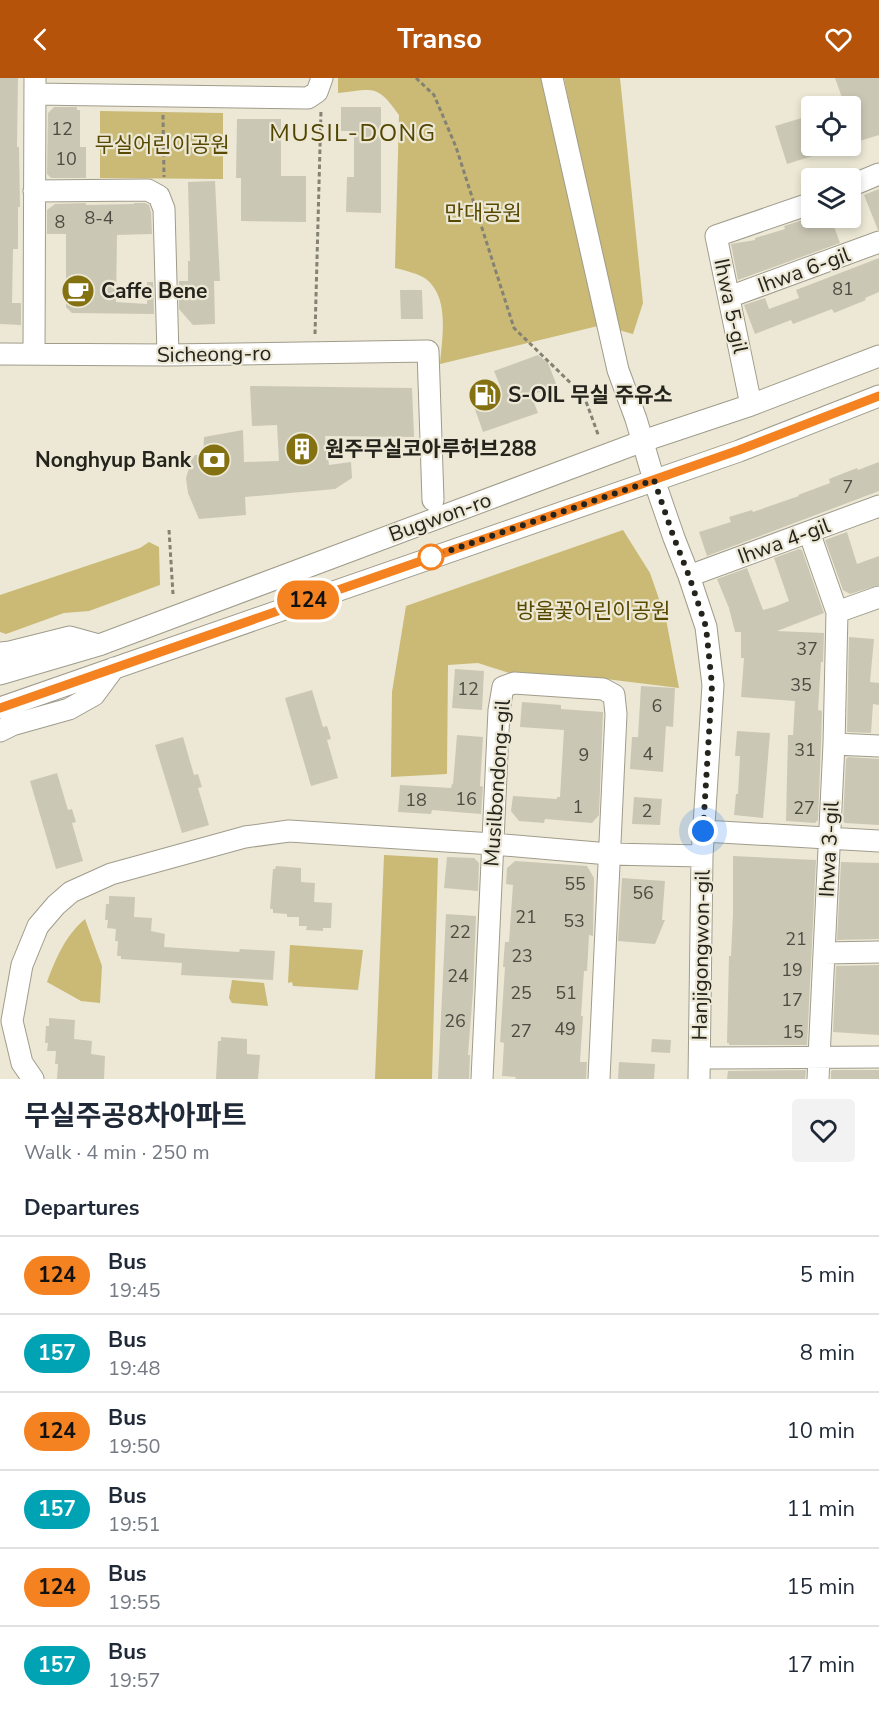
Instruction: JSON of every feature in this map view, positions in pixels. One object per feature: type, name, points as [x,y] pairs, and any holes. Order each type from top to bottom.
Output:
[{"type":"street","name":"Hanjigongwon-gil","points":[[552,78],[618,370],[706,627],[712,685],[702,856],[699,1069]]},
{"type":"street","points":[[34,354],[35,86],[162,96],[308,98],[317,92],[322,79]]},
{"type":"street","points":[[861,181],[879,174]]},
{"type":"street","points":[[34,191],[148,190],[159,196],[164,209],[168,355]]},
{"type":"street","name":"Ihwa 5-gil","points":[[751,405],[716,236],[801,207]]},
{"type":"street","name":"Ihwa 6-gil","points":[[729,297],[879,242]]},
{"type":"street","name":"Sicheong-ro","points":[[0,354],[168,355],[428,351],[433,500]]},
{"type":"street","name":"Bugwon-ro","points":[[0,674],[99,645],[643,441],[751,405],[879,356]]},
{"type":"street","name":"Bugwon-ro","points":[[0,708],[739,450],[879,396]]},
{"type":"street","name":"Ihwa 4-gil","points":[[689,576],[879,506]]},
{"type":"street","name":"Ihwa 3-gil","points":[[809,532],[837,612],[834,744],[818,1079]]},
{"type":"street","points":[[837,612],[879,597]]},
{"type":"street","points":[[0,652],[10,652],[70,637],[99,645]]},
{"type":"street","points":[[0,730],[69,708],[94,695],[114,668]]},
{"type":"street","name":"Musilbondong-gil","points":[[482,1079],[499,710],[503,687],[514,683],[603,689],[614,695],[616,714],[600,1079]]},
{"type":"street","points":[[834,744],[879,746]]},
{"type":"street","points":[[33,1079],[22,1063],[12,1021],[22,964],[38,926],[56,905],[71,892],[111,874],[245,837],[289,831],[609,854],[702,856]]},
{"type":"street","points":[[703,831],[879,841]]},
{"type":"street","points":[[824,953],[879,952]]},
{"type":"street","points":[[699,1069],[819,1058],[879,1057]]},
{"type":"path","points":[[416,78],[434,95],[456,147],[514,328],[584,396],[600,439]]},
{"type":"path","points":[[315,352],[322,79]]},
{"type":"path","points":[[162,96],[164,209]]},
{"type":"path","points":[[169,530],[172,594]]},
{"type":"green space","name":"만대공원","points":[[338,78],[541,78],[598,326],[440,364],[443,318],[439,296],[434,287],[423,277],[395,268],[399,115],[380,93],[360,90],[338,93]]},
{"type":"green space","points":[[564,78],[620,78],[643,303],[633,334],[615,329]]},
{"type":"green space","name":"무실어린이공원","points":[[100,111],[223,113],[223,179],[100,178]]},
{"type":"green space","name":"방울꽃어린이공원","points":[[623,530],[650,573],[666,619],[679,688],[606,679],[512,674],[478,663],[448,665],[447,774],[391,777],[392,692],[406,606]]},
{"type":"green space","points":[[149,542],[159,547],[160,585],[89,611],[64,613],[6,634],[0,632],[0,595],[140,548]]},
{"type":"green space","points":[[384,855],[438,858],[432,1079],[375,1079]]},
{"type":"green space","points":[[85,919],[102,966],[100,1003],[81,1001],[47,982],[67,940]]},
{"type":"green space","points":[[290,945],[363,950],[358,990],[293,986],[292,982],[288,983]]},
{"type":"green space","points":[[232,980],[264,983],[268,1006],[232,1003],[229,998]]},
{"type":"building","points":[[0,78],[18,78],[17,147],[19,147],[20,207],[18,207],[18,249],[13,249],[12,303],[21,303],[21,325],[0,324]]},
{"type":"building","points":[[835,78],[879,78],[879,135],[861,141],[861,96],[841,96]]},
{"type":"building","points":[[54,107],[77,107],[77,110],[80,110],[80,147],[86,147],[86,178],[51,178],[47,174],[48,113]]},
{"type":"building","points":[[341,107],[381,107],[381,213],[346,212],[347,177],[354,177],[354,131],[341,131]]},
{"type":"building","points":[[801,118],[801,156],[812,156],[787,164],[775,126]]},
{"type":"building","points":[[237,119],[281,119],[281,176],[306,176],[306,222],[241,221],[241,178],[236,178]]},
{"type":"building","points":[[215,181],[220,281],[214,281],[215,324],[193,325],[179,309],[179,281],[188,281],[188,261],[190,261],[188,182]]},
{"type":"building","points":[[879,189],[879,230],[878,230],[864,195]]},
{"type":"building","points":[[86,203],[86,205],[145,203],[149,205],[152,234],[117,235],[116,302],[147,304],[147,282],[153,282],[154,314],[72,313],[66,307],[66,234],[47,234],[47,210],[55,204]]},
{"type":"building","points":[[801,221],[801,228],[835,228],[840,243],[738,280],[731,244],[755,240],[755,238],[785,229],[784,226]]},
{"type":"building","points":[[879,258],[879,292],[865,298],[866,300],[834,313],[832,309],[793,324],[791,320],[755,334],[744,305],[765,298],[769,309],[799,298],[796,290]]},
{"type":"building","points":[[400,290],[422,290],[423,319],[401,319]]},
{"type":"building","points":[[538,355],[548,363],[557,386],[531,395],[538,413],[483,432],[471,398],[501,388],[494,371]]},
{"type":"building","name":"원주무실코아루허브288","points":[[250,386],[412,388],[414,437],[325,436],[329,465],[351,462],[352,478],[335,489],[245,497],[246,515],[199,519],[188,493],[186,478],[195,455],[203,455],[204,437],[243,430],[244,462],[279,461],[277,425],[252,426]]},
{"type":"building","points":[[879,462],[879,491],[707,556],[699,532],[731,522],[729,517],[752,510],[753,512],[799,496],[830,483],[829,479]]},
{"type":"building","points":[[847,532],[857,564],[879,556],[879,585],[850,594],[843,590],[825,540]]},
{"type":"building","points":[[802,550],[824,613],[777,631],[824,633],[818,710],[822,711],[818,820],[815,823],[786,821],[788,735],[793,735],[795,701],[741,697],[744,658],[741,658],[741,632],[735,632],[729,608],[717,579],[747,568],[763,610],[774,607],[789,601],[774,558]]},
{"type":"building","points":[[849,637],[874,639],[870,682],[879,683],[879,705],[873,704],[871,733],[847,732]]},
{"type":"building","points":[[455,669],[484,671],[482,710],[452,708]]},
{"type":"building","points":[[641,686],[675,688],[673,727],[666,726],[663,772],[630,769],[632,737],[638,737]]},
{"type":"building","points":[[312,690],[323,727],[327,726],[331,739],[327,740],[338,778],[311,786],[285,698]]},
{"type":"building","points":[[522,702],[561,705],[561,709],[603,712],[599,815],[592,823],[545,819],[544,823],[519,821],[511,811],[513,796],[557,799],[560,797],[564,730],[520,727]]},
{"type":"building","points":[[737,731],[770,733],[763,818],[734,815],[736,794],[738,794],[740,756],[735,756]]},
{"type":"building","points":[[457,735],[483,737],[481,814],[432,810],[431,814],[398,812],[400,785],[451,788]]},
{"type":"building","points":[[183,737],[194,775],[198,774],[202,787],[198,788],[209,825],[182,833],[155,745]]},
{"type":"building","points":[[848,757],[879,759],[879,825],[843,821],[846,759]]},
{"type":"building","points":[[57,773],[68,810],[72,809],[76,822],[72,823],[83,861],[56,869],[30,781]]},
{"type":"building","points":[[634,797],[662,799],[660,825],[632,824]]},
{"type":"building","points":[[733,856],[816,860],[807,1045],[729,1045],[727,1043],[729,956],[731,956],[733,914]]},
{"type":"building","points":[[447,857],[474,858],[479,863],[478,891],[444,888]]},
{"type":"building","points":[[515,861],[587,866],[594,878],[593,936],[589,935],[581,1016],[583,1016],[580,1062],[587,1062],[586,1079],[515,1079],[516,1077],[502,1076],[504,1043],[500,1042],[505,967],[503,967],[505,942],[509,942],[513,885],[506,884],[507,868]]},
{"type":"building","points":[[841,862],[879,863],[879,939],[837,940]]},
{"type":"building","points":[[276,866],[301,868],[301,882],[315,883],[314,902],[332,903],[331,928],[323,928],[323,931],[306,930],[307,926],[299,926],[299,917],[287,917],[287,914],[273,913],[273,909],[270,909],[273,869]]},
{"type":"building","points":[[622,878],[665,881],[662,920],[665,920],[655,944],[618,941]]},
{"type":"building","points":[[109,896],[135,897],[134,917],[152,918],[151,931],[165,934],[164,947],[239,952],[240,949],[275,951],[273,980],[181,975],[182,963],[121,959],[121,956],[117,956],[116,929],[107,928],[108,920],[105,920]]},
{"type":"building","points":[[446,914],[476,916],[468,1055],[470,1055],[469,1079],[438,1079]]},
{"type":"building","points":[[879,965],[879,1035],[833,1032],[836,966]]},
{"type":"building","points":[[49,1018],[75,1020],[74,1039],[92,1041],[91,1054],[105,1056],[104,1079],[57,1079],[56,1051],[47,1051],[48,1043],[45,1043]]},
{"type":"building","points":[[221,1037],[247,1039],[247,1054],[260,1055],[258,1079],[216,1079],[218,1041],[221,1041]]},
{"type":"building","points":[[652,1039],[671,1040],[670,1053],[651,1052]]},
{"type":"building","points":[[619,1062],[655,1064],[654,1079],[618,1079]]},
{"type":"building","points":[[806,1070],[805,1079],[727,1079],[728,1071]]},
{"type":"building","points":[[833,1070],[879,1070],[879,1079],[831,1079]]},
{"type":"bus line","name":"124","points":[[0,708],[739,450],[879,396]]},
{"type":"place","name":"Caffe Bene","points":[[78,291]]},
{"type":"place","name":"S-OIL 무실 주유소","points":[[485,395]]},
{"type":"place","name":"원주무실코아루허브288","points":[[302,449]]},
{"type":"place","name":"Nonghyup Bank","points":[[214,460]]},
{"type":"district","name":"MUSIL-DONG","points":[[353,133]]},
{"type":"route","points":[[431,557],[654,480],[706,627],[712,685],[703,831]]}]
